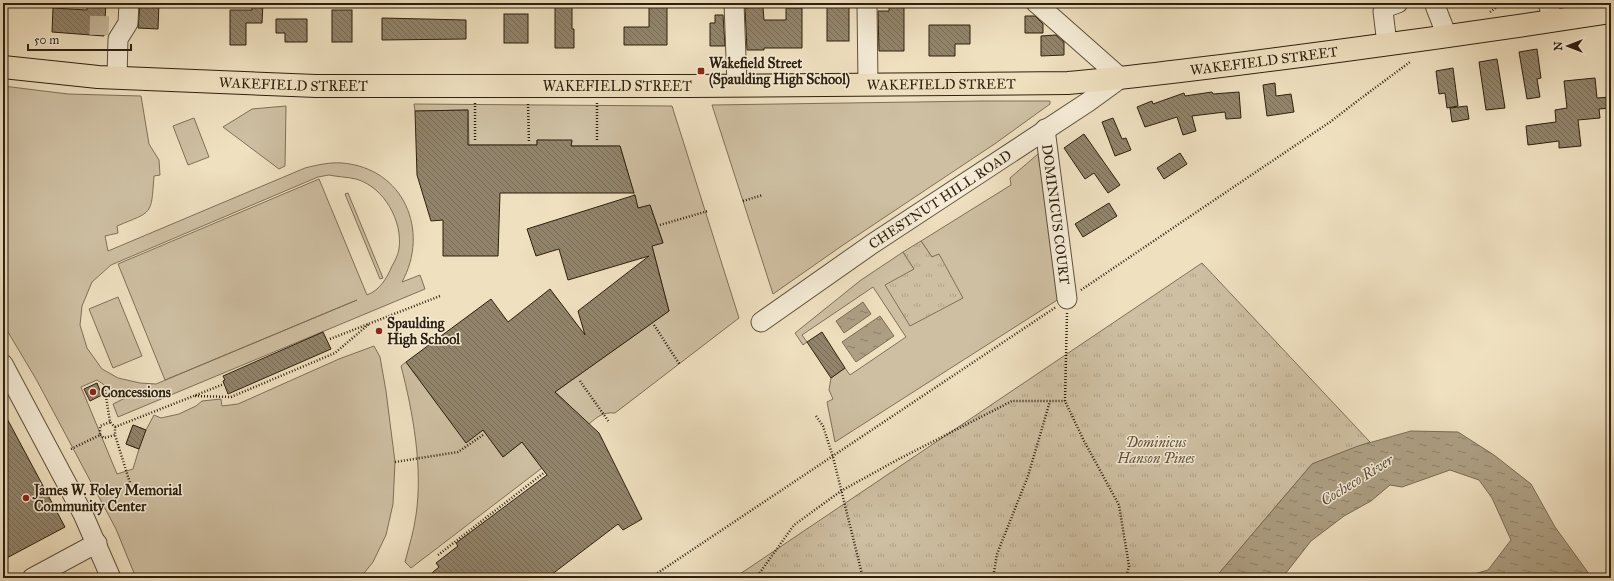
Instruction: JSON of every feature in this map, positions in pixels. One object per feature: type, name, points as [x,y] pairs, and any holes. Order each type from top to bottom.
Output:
[{"type":"main road","name":"WAKEFIELD STREET","points":[[3,67],[117,77],[316,86],[689,86],[1068,83],[1257,62],[1447,36],[1550,12],[1611,12]]},
{"type":"street","points":[[117,77],[118,39],[128,23],[128,3]]},
{"type":"street","points":[[734,3],[737,85]]},
{"type":"street","points":[[867,3],[868,84]]},
{"type":"street","points":[[1036,3],[1121,78]]},
{"type":"street","points":[[1387,44],[1383,11],[1387,7],[1398,3]]},
{"type":"street","points":[[1434,3],[1447,36]]},
{"type":"street","name":"CHESTNUT HILL ROAD","points":[[761,322],[879,240],[1121,78]]},
{"type":"street","name":"DOMINICUS COURT","points":[[1045,129],[1067,299]]},
{"type":"street","points":[[3,364],[54,458],[97,544],[111,578]]},
{"type":"street","points":[[32,578],[97,544]]},
{"type":"path","points":[[1490,12],[1503,3]]},
{"type":"path","points":[[650,578],[833,457],[1330,122],[1410,62]]},
{"type":"path","points":[[475,102],[475,142]]},
{"type":"path","points":[[528,102],[528,143]]},
{"type":"path","points":[[596,103],[597,141]]},
{"type":"path","points":[[743,201],[763,195]]},
{"type":"path","points":[[660,225],[708,211]]},
{"type":"path","points":[[330,339],[440,296]]},
{"type":"path","points":[[1067,299],[1064,401],[1119,505],[1129,566],[1126,578]]},
{"type":"path","points":[[195,396],[231,397],[336,352],[369,324]]},
{"type":"path","points":[[654,325],[680,365]]},
{"type":"path","points":[[580,380],[609,422]]},
{"type":"path","points":[[115,427],[224,384]]},
{"type":"path","points":[[105,390],[110,422],[115,427],[115,435],[130,483]]},
{"type":"path","points":[[756,578],[794,525],[841,491],[1012,400],[1064,401]]},
{"type":"path","points":[[993,578],[997,554],[1028,476],[1050,401]]},
{"type":"path","points":[[816,416],[823,426],[833,457],[863,578]]},
{"type":"path","points":[[100,435],[100,426],[110,422]]},
{"type":"path","points":[[100,435],[104,438],[115,435]]},
{"type":"path","points":[[71,449],[100,435]]},
{"type":"path","points":[[395,462],[458,452],[483,435]]},
{"type":"path","points":[[438,556],[545,472]]},
{"type":"green space","points":[[3,86],[68,94],[141,96],[149,144],[159,160],[160,175],[154,176],[152,199],[148,210],[144,214],[117,226],[118,233],[105,236],[108,251],[305,168],[328,163],[342,163],[364,167],[381,177],[396,189],[406,205],[412,223],[413,243],[410,262],[402,282],[420,275],[425,289],[118,417],[113,404],[127,397],[113,391],[97,380],[81,387],[117,474],[133,469],[139,449],[126,444],[133,425],[146,430],[154,415],[161,418],[179,414],[196,406],[202,401],[221,399],[222,406],[238,404],[339,359],[374,346],[380,357],[395,462],[393,504],[386,535],[373,562],[360,578],[136,578],[116,529],[36,379],[5,327],[3,327]],"holes":[[[329,175],[356,179],[366,183],[383,197],[390,206],[395,217],[398,227],[399,251],[385,279],[376,290],[367,295],[319,179],[118,264],[165,380],[357,300],[156,384],[140,383],[118,378],[102,369],[87,348],[80,325],[82,306],[92,282],[111,265],[318,177]]]},
{"type":"green space","points":[[1050,101],[1050,104],[996,143],[843,245],[773,294],[712,105]]},
{"type":"green space","points":[[414,104],[672,106],[739,318],[615,413],[601,415],[589,424],[555,392],[669,311],[652,246],[663,242],[650,205],[638,208],[620,146],[571,146],[572,141],[537,140],[537,145],[469,145],[468,110],[415,111]]},
{"type":"green space","points":[[286,106],[285,166],[279,169],[223,127],[252,109]]},
{"type":"green space","points":[[194,118],[209,157],[188,165],[173,126]]},
{"type":"green space","points":[[1038,154],[1062,297],[835,442],[827,402],[833,399],[829,390],[831,378],[845,368],[850,375],[906,337],[873,287],[802,335],[807,342],[803,345],[795,333],[861,280],[903,252],[914,269],[910,326],[939,254],[932,257],[921,241],[1011,185],[1010,178]]},
{"type":"green space","points":[[348,193],[383,278],[380,279],[345,194]]},
{"type":"green space","points":[[921,241],[932,257],[939,254],[963,298],[910,326],[885,285],[914,269],[903,252]]},
{"type":"green space","name":"Dominicus Hanson Pines","points":[[1202,263],[1370,442],[1312,464],[1215,578],[734,578]]},
{"type":"green space","points":[[118,297],[142,356],[113,368],[89,309]]},
{"type":"green space","points":[[406,362],[466,442],[483,430],[503,457],[522,442],[542,468],[411,568],[405,562],[415,521],[418,497],[418,478],[416,440],[401,366]]},
{"type":"water","points":[[863,302],[871,314],[844,333],[836,321]]},
{"type":"water","points":[[880,316],[894,336],[856,362],[842,342]]},
{"type":"water","name":"Cocheco River","points":[[1411,431],[1458,432],[1494,455],[1531,484],[1555,527],[1592,578],[1460,578],[1488,570],[1511,540],[1492,498],[1479,480],[1450,470],[1402,487],[1390,485],[1371,501],[1344,516],[1311,541],[1282,578],[1215,578],[1312,464],[1358,446]]},
{"type":"building","points":[[87,3],[106,3],[104,36],[52,32],[53,8],[87,10]]},
{"type":"building","points":[[140,3],[159,3],[158,29],[138,28]]},
{"type":"building","points":[[252,3],[263,3],[262,23],[246,23],[246,45],[230,45],[230,10],[252,10]]},
{"type":"building","points":[[649,3],[667,3],[667,45],[624,45],[624,27],[649,27]]},
{"type":"building","points":[[827,3],[849,3],[849,41],[827,41]]},
{"type":"building","points":[[889,6],[904,6],[904,51],[879,51],[878,11],[889,11]]},
{"type":"building","points":[[555,7],[572,7],[574,48],[555,48]]},
{"type":"building","points":[[763,7],[764,20],[786,20],[786,8],[802,8],[802,48],[764,48],[764,50],[747,50],[745,8]]},
{"type":"building","points":[[332,10],[352,10],[352,42],[332,42]]},
{"type":"building","points":[[504,14],[528,14],[528,43],[504,43]]},
{"type":"building","points":[[715,15],[723,15],[725,46],[710,46],[710,23],[715,23]]},
{"type":"building","points":[[1025,16],[1035,16],[1043,24],[1043,33],[1025,33]]},
{"type":"building","points":[[382,18],[466,20],[466,39],[382,40]]},
{"type":"building","points":[[276,19],[307,19],[307,42],[285,42],[285,33],[276,33]]},
{"type":"building","points":[[929,25],[970,25],[970,44],[955,44],[955,56],[929,56]]},
{"type":"building","points":[[1056,35],[1064,42],[1064,55],[1041,56],[1041,36]]},
{"type":"building","points":[[1537,49],[1541,78],[1537,79],[1540,97],[1527,99],[1519,52]]},
{"type":"building","points":[[1497,59],[1505,108],[1486,110],[1479,62]]},
{"type":"building","points":[[1453,68],[1458,106],[1447,108],[1445,93],[1439,94],[1436,71]]},
{"type":"building","points":[[1595,78],[1597,98],[1611,97],[1611,108],[1599,109],[1600,118],[1578,120],[1581,146],[1559,148],[1559,141],[1528,145],[1526,126],[1556,122],[1555,110],[1567,108],[1564,81]]},
{"type":"building","points":[[1275,83],[1276,96],[1291,94],[1294,112],[1267,116],[1263,85]]},
{"type":"building","points":[[1212,92],[1213,94],[1239,92],[1241,118],[1226,119],[1225,112],[1192,116],[1196,131],[1183,135],[1177,117],[1145,127],[1137,107],[1152,101],[1153,104],[1184,93],[1185,96]]},
{"type":"building","points":[[1467,106],[1469,119],[1452,122],[1450,108]]},
{"type":"building","points":[[468,110],[468,145],[537,145],[537,140],[572,140],[571,146],[620,146],[634,193],[500,193],[498,256],[443,256],[443,220],[431,221],[417,175],[415,111]]},
{"type":"building","points":[[1113,118],[1122,139],[1126,138],[1131,150],[1115,156],[1102,122]]},
{"type":"building","points":[[1084,134],[1120,185],[1108,193],[1094,173],[1085,179],[1064,148]]},
{"type":"building","points":[[1180,153],[1187,164],[1164,179],[1157,168]]},
{"type":"building","points":[[635,195],[638,208],[650,205],[663,243],[652,246],[669,311],[555,392],[599,433],[642,519],[623,530],[618,524],[547,578],[426,578],[439,567],[436,563],[458,546],[456,543],[547,475],[522,442],[503,457],[483,430],[466,443],[406,362],[491,299],[508,322],[550,289],[585,335],[578,311],[649,256],[568,280],[559,249],[536,256],[527,229]]},
{"type":"building","points":[[1109,203],[1117,216],[1083,237],[1075,224]]},
{"type":"building","points":[[323,332],[331,349],[228,394],[223,381],[225,380],[223,376]]},
{"type":"building","points":[[822,332],[845,368],[831,378],[807,342]]},
{"type":"building","name":"Concessions","points":[[97,383],[102,395],[90,401],[84,389]]},
{"type":"building","name":"James W. Foley Memorial Community Center","points":[[3,411],[65,527],[3,560]]},
{"type":"building","points":[[133,425],[146,430],[139,449],[126,444]]},
{"type":"tunnel","points":[[99,35],[100,3]]},
{"type":"place","name":"Wakefield Street (Spaulding High School)","points":[[701,71]]},
{"type":"place","name":"Spaulding High School","points":[[379,331]]},
{"type":"place","name":"Concessions","points":[[93,392]]},
{"type":"place","name":"James W. Foley Memorial Community Center","points":[[26,498]]}]
